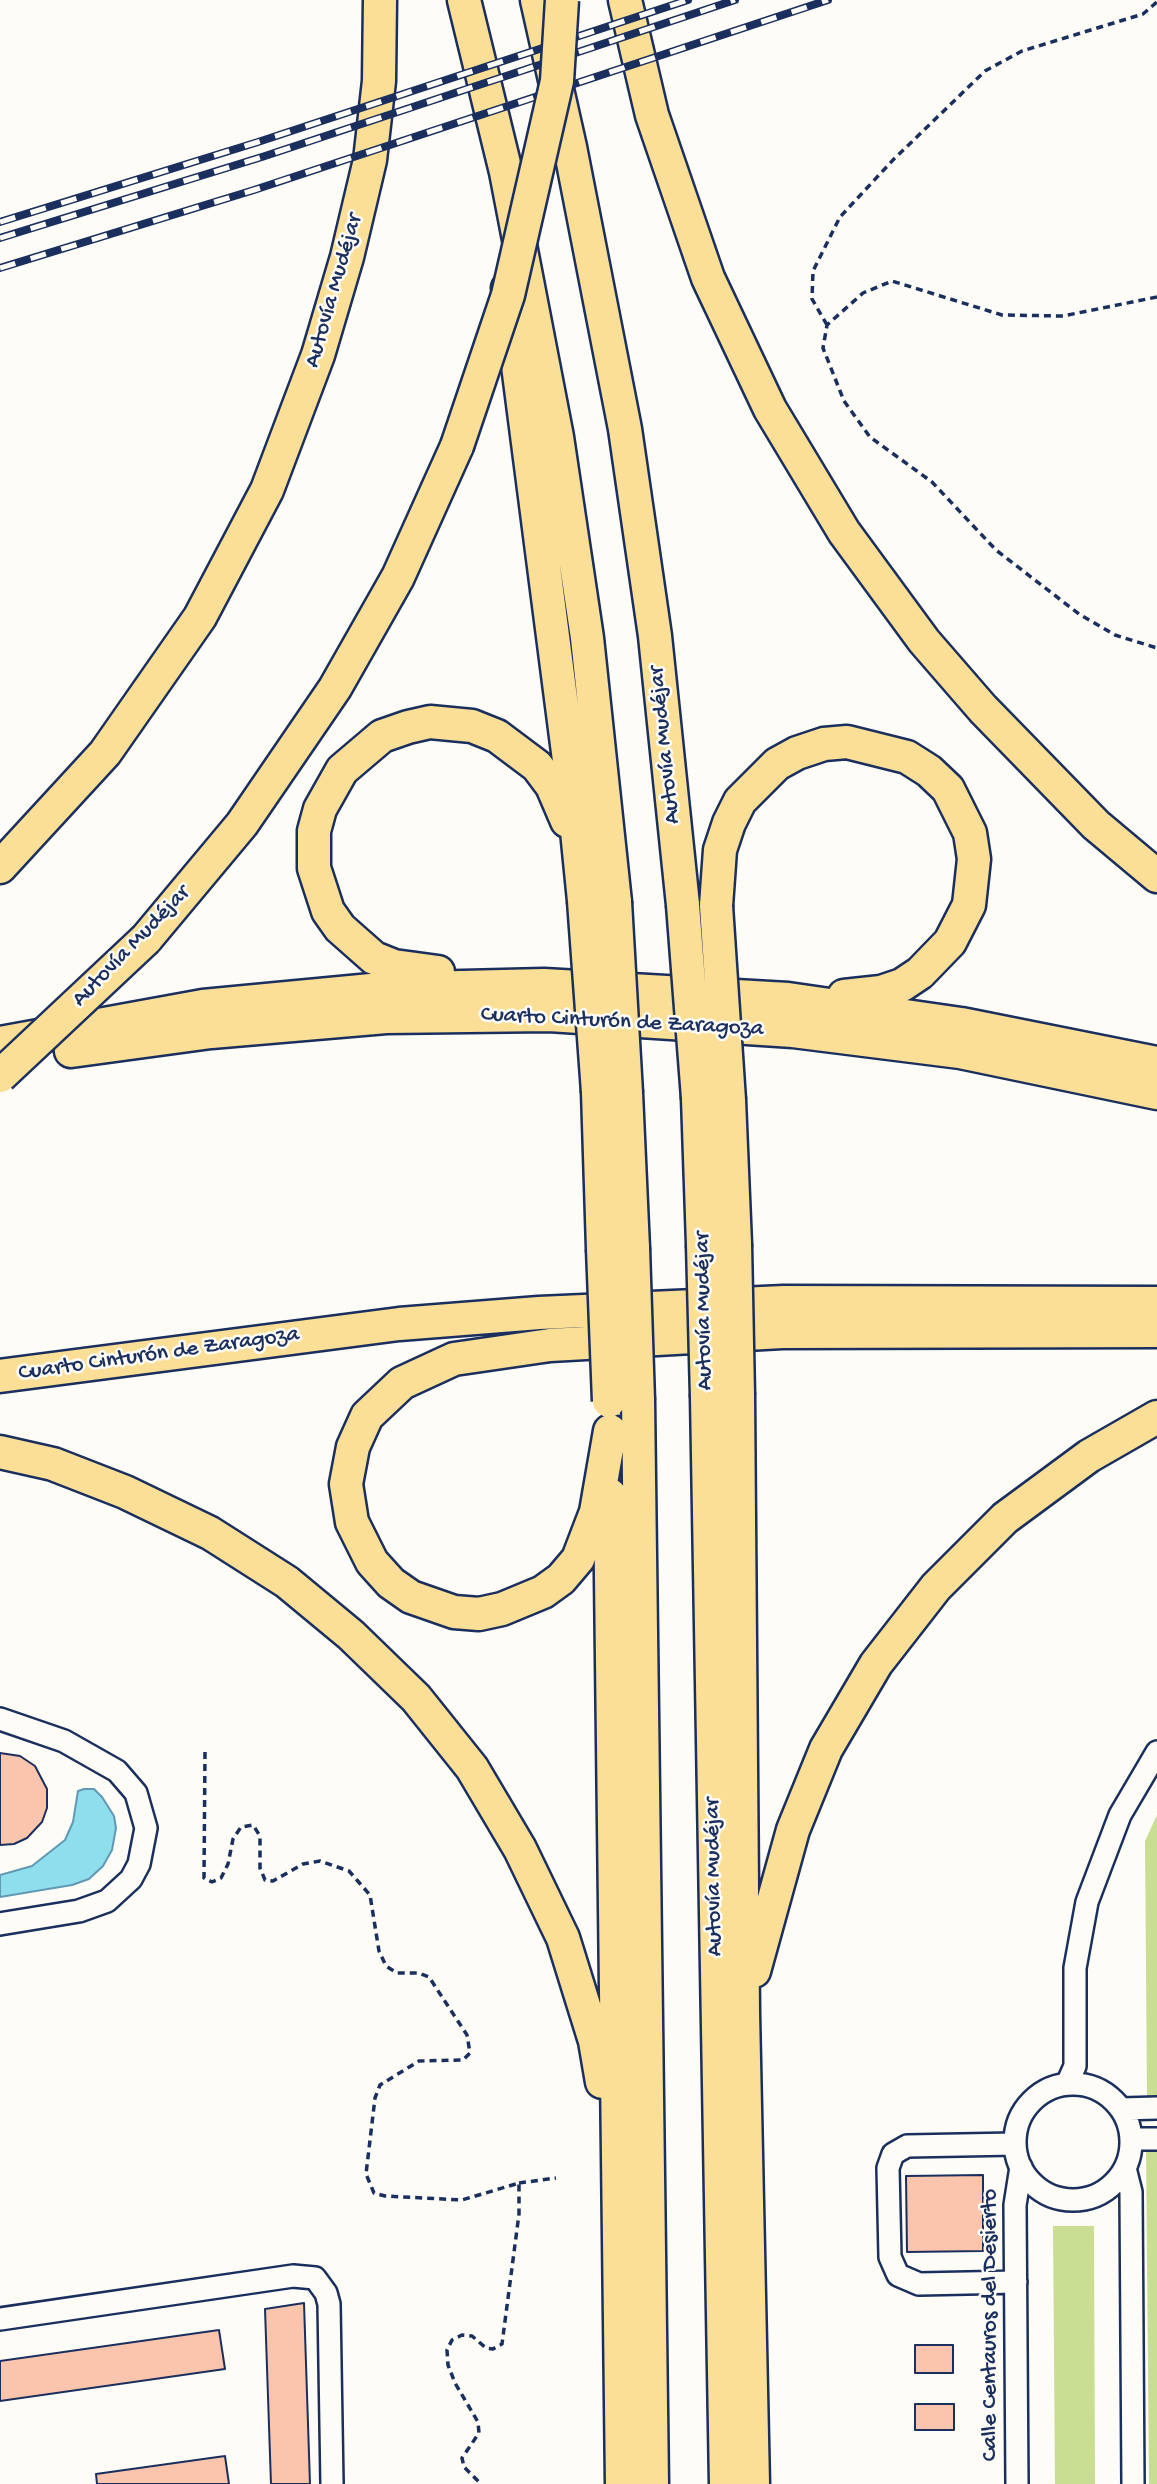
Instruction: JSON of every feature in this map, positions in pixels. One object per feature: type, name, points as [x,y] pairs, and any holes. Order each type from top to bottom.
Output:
[{"type":"highway","name":"Autovía Mudéjar","points":[[0,867],[105,754],[200,617],[267,490],[318,355],[347,257],[370,160],[379,81],[380,0]]},
{"type":"highway","points":[[464,0],[506,172],[559,451],[587,638],[618,1249],[622,2484]]},
{"type":"highway","name":"Autovía Mudéjar","points":[[537,0],[570,147],[627,443],[655,636],[683,905],[713,1099],[703,1245],[726,2484]]},
{"type":"highway","name":"Autovía Mudéjar","points":[[0,1076],[146,939],[242,824],[335,688],[398,578],[457,446],[508,295],[556,81],[562,0]]},
{"type":"highway","points":[[625,0],[652,115],[708,278],[770,409],[844,532],[924,641],[983,709],[1087,816],[1157,876]]},
{"type":"highway","points":[[506,172],[501,235],[580,864]]},
{"type":"highway","points":[[599,902],[580,864],[565,815],[552,786],[537,766],[498,736],[472,726],[430,722],[382,736],[342,770],[320,809],[313,852],[317,880],[328,911],[356,944],[374,958],[394,966],[544,985],[788,999],[961,1024],[1157,1063]]},
{"type":"highway","points":[[753,2484],[743,2013],[735,1244],[713,1099],[716,906],[720,849],[740,801],[776,764],[797,753],[824,744],[847,742],[873,746],[907,757],[929,771],[948,789],[970,833],[974,885],[969,905],[950,942],[920,973],[902,985],[881,992],[788,999]]},
{"type":"highway","points":[[0,1043],[203,1006],[382,989],[544,985]]},
{"type":"highway","name":"Cuarto Cinturón de Zaragoza","points":[[0,1060],[211,1032],[372,1018],[549,1015],[793,1031],[960,1052],[1157,1093]]},
{"type":"highway","name":"Cuarto Cinturón de Zaragoza","points":[[0,1376],[399,1324],[539,1313],[784,1302],[1157,1303]]},
{"type":"highway","points":[[619,1411],[596,1512],[578,1559],[561,1579],[543,1592],[502,1609],[479,1614],[454,1612],[411,1597],[391,1583],[372,1562],[352,1522],[346,1484],[353,1447],[367,1416],[402,1383],[454,1359],[550,1345],[782,1332],[1157,1331]]},
{"type":"highway","points":[[619,1411],[652,2484]]},
{"type":"highway","points":[[743,2013],[793,1830],[826,1749],[876,1664],[936,1587],[1005,1518],[1089,1456],[1157,1417]]},
{"type":"highway","points":[[0,1452],[53,1464],[125,1492],[210,1533],[287,1582],[352,1635],[407,1689],[472,1768],[520,1849],[563,1938],[595,2041],[608,2116],[620,2240]]},
{"type":"street","points":[[0,1719],[64,1741],[117,1771],[136,1793],[146,1828],[139,1864],[131,1879],[107,1901],[79,1911],[0,1924]]},
{"type":"street","points":[[1067,2084],[1075,2066],[1075,1968],[1087,1902],[1120,1815],[1157,1752]]},
{"type":"street","points":[[1125,2168],[1106,2189],[1080,2200],[1065,2200],[1038,2189],[1021,2167],[1015,2144],[1017,2130],[1029,2105],[1051,2089],[1067,2084],[1102,2092],[1121,2109],[1131,2139],[1125,2168],[1131,2192],[1133,2484]]},
{"type":"street","points":[[1121,2109],[1157,2108]]},
{"type":"street","points":[[1131,2139],[1157,2139]]},
{"type":"street","points":[[1015,2144],[906,2146],[893,2154],[888,2168],[890,2257],[898,2275],[919,2284],[1016,2282]]},
{"type":"street","name":"Calle Centauros del Desierto","points":[[1017,2484],[1015,2205],[1021,2167]]},
{"type":"street","points":[[0,2319],[293,2276],[315,2278],[326,2293],[329,2304],[332,2484]]},
{"type":"path","points":[[827,325],[811,299],[813,271],[840,217],[893,160],[985,71],[1021,51],[1143,14],[1157,2]]},
{"type":"path","points":[[1157,296],[1063,316],[1002,316],[892,281],[863,293],[827,325],[823,348],[844,401],[870,437],[932,482],[996,550],[1079,614],[1115,635],[1157,648]]},
{"type":"path","points":[[205,1752],[204,1878],[212,1882],[221,1878],[228,1864],[233,1839],[241,1827],[253,1825],[260,1836],[260,1868],[265,1880],[273,1881],[303,1864],[320,1861],[349,1871],[370,1895],[379,1951],[386,1966],[397,1973],[419,1973],[429,1978],[467,2035],[470,2053],[463,2060],[419,2061],[380,2085],[374,2098],[366,2174],[374,2193],[385,2196],[462,2200],[519,2183],[556,2178]]},
{"type":"path","points":[[481,2484],[464,2467],[462,2458],[479,2433],[478,2422],[455,2383],[448,2365],[447,2350],[452,2340],[462,2335],[472,2336],[486,2348],[493,2349],[502,2344],[519,2214],[519,2183]]},
{"type":"green space","points":[[1157,1815],[1157,2098],[1147,2098],[1145,1841]]},
{"type":"green space","points":[[1146,2145],[1157,2145],[1157,2484],[1149,2484]]},
{"type":"green space","points":[[1053,2226],[1094,2226],[1095,2484],[1055,2484]]},
{"type":"water","points":[[94,1789],[114,1816],[116,1828],[112,1850],[103,1866],[89,1879],[72,1885],[0,1897],[0,1875],[32,1866],[65,1840],[73,1822],[78,1791]]},
{"type":"building","points":[[0,1753],[20,1756],[35,1766],[47,1789],[47,1808],[42,1822],[27,1838],[14,1844],[0,1845]]},
{"type":"building","points":[[983,2175],[983,2251],[907,2252],[906,2176]]},
{"type":"building","points":[[304,2303],[310,2484],[271,2484],[265,2309]]},
{"type":"building","points":[[219,2330],[225,2369],[0,2401],[0,2361]]},
{"type":"building","points":[[915,2345],[953,2345],[953,2373],[915,2373]]},
{"type":"building","points":[[915,2404],[954,2404],[954,2430],[915,2430]]},
{"type":"building","points":[[225,2456],[229,2484],[97,2484],[96,2474]]},
{"type":"railway","points":[[0,222],[258,142],[688,0]]},
{"type":"railway","points":[[0,238],[265,156],[735,0]]},
{"type":"railway","points":[[0,268],[254,190],[828,0]]}]
